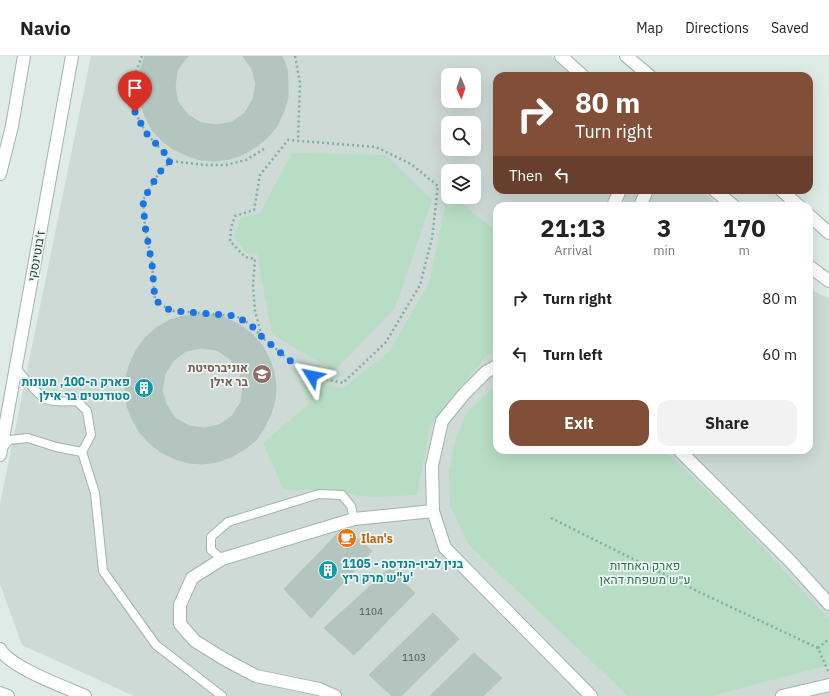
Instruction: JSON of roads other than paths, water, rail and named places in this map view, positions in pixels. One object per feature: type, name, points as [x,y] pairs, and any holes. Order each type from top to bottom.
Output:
[{"type":"street","points":[[0,174],[12,126],[24,56]]},
{"type":"street","name":"ז'בוטינסקי","points":[[1,453],[72,56]]},
{"type":"street","points":[[561,56],[579,72]]},
{"type":"street","points":[[626,56],[645,72]]},
{"type":"street","points":[[719,194],[729,202]]},
{"type":"street","points":[[786,194],[794,202]]},
{"type":"street","points":[[813,219],[829,233]]},
{"type":"street","points":[[813,269],[829,281]]},
{"type":"street","points":[[493,368],[486,372],[464,394],[442,421],[432,466],[433,511],[445,548],[591,696]]},
{"type":"street","points":[[683,454],[791,562],[829,604]]},
{"type":"street","points":[[336,696],[319,689],[256,676],[195,641],[180,624],[180,605],[192,578],[222,559],[354,519],[433,511]]},
{"type":"street","points":[[0,649],[3,654],[23,668],[85,696]]},
{"type":"street","points":[[782,696],[829,685]]},
{"type":"street","points":[[0,693],[8,696]]},
{"type":"lane","points":[[16,368],[30,385],[45,399],[57,402],[77,401],[87,411],[91,435],[82,452],[95,493],[103,571],[156,645],[222,696]]},
{"type":"lane","points":[[1,453],[9,440],[28,438],[56,447],[82,452]]},
{"type":"lane","points":[[222,559],[211,550],[211,537],[228,522],[319,494],[342,494],[351,506],[354,519]]},
{"type":"place","name":"אוניברסיטת בר אילן","points":[[262,374]]},
{"type":"place","name":"פארק ה-100, מעונות סטודנטים בר אילן","points":[[144,388]]},
{"type":"place","name":"Ilan's","points":[[347,538]]},
{"type":"place","name":"1105 - בנין לביו-הנדסה ע\"ש מרק ריץ'","points":[[328,570]]},
{"type":"park label","name":"פארק האחדות ע\"ש משפחת דהאן","points":[[645,572]]}]
